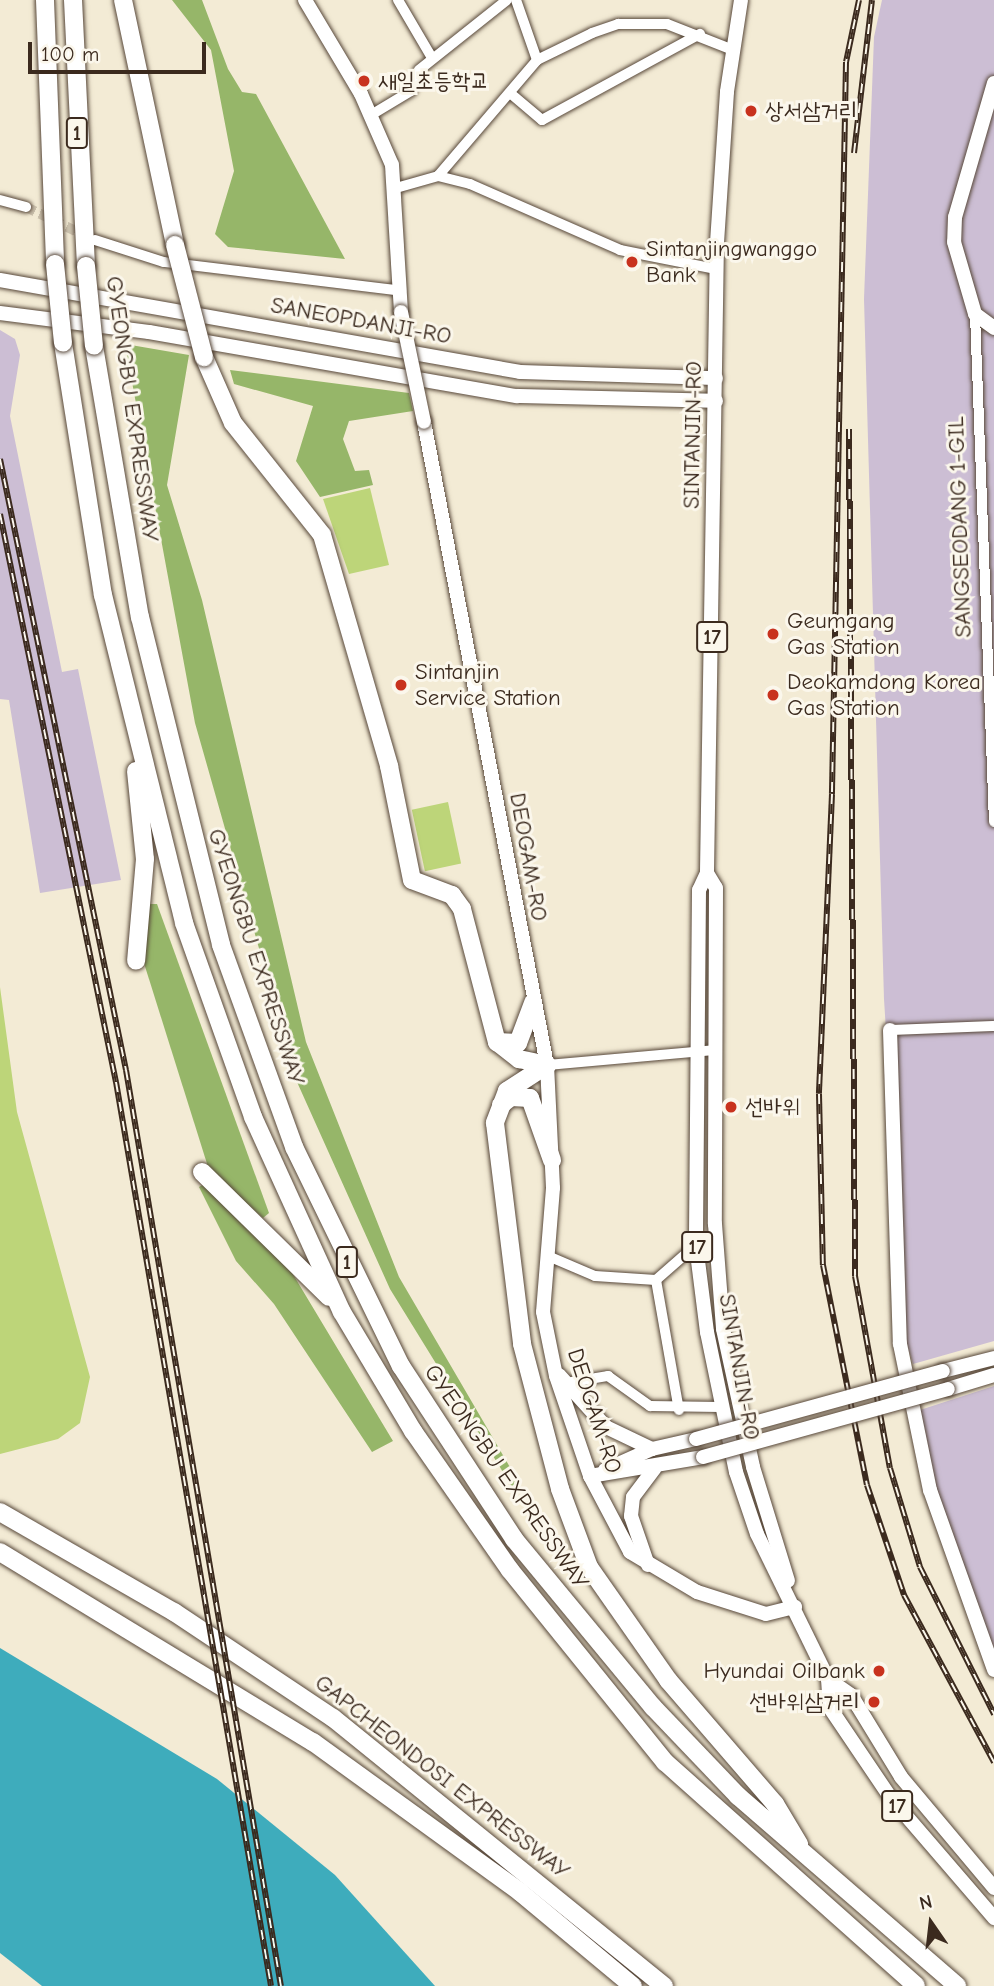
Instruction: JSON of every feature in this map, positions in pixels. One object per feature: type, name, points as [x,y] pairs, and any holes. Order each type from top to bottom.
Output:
[{"type":"highway","name":"GYEONGBU EXPRESSWAY","points":[[45,0],[55,264],[63,343],[103,595],[136,746],[214,1012],[253,1117],[342,1312],[413,1431],[510,1570],[664,1762],[916,1986]]},
{"type":"highway","name":"GYEONGBU EXPRESSWAY","points":[[73,0],[86,266],[94,346],[139,617],[218,933],[253,1045],[353,1276],[449,1444],[558,1598],[699,1756],[810,1862],[957,1986]]},
{"type":"highway","points":[[123,0],[174,246],[204,357],[233,423],[322,535],[389,766],[412,880],[452,895],[462,909],[497,1042],[509,1055],[547,1065]]},
{"type":"highway","points":[[136,746],[145,859],[136,961]]},
{"type":"highway","points":[[497,1042],[518,1043],[533,1003]]},
{"type":"highway","points":[[547,1065],[515,1082],[496,1114],[522,1344],[589,1567],[668,1680],[775,1804],[810,1862]]},
{"type":"highway","points":[[496,1114],[511,1097],[530,1098],[552,1160]]},
{"type":"highway","points":[[202,1172],[342,1312]]},
{"type":"highway","name":"GAPCHEONDOSI EXPRESSWAY","points":[[0,1512],[174,1612],[333,1718],[664,1986]]},
{"type":"highway","name":"GAPCHEONDOSI EXPRESSWAY","points":[[0,1552],[313,1742],[520,1892],[633,1986]]},
{"type":"main road","name":"DEOGAM-RO","points":[[305,0],[371,115],[396,188],[396,290],[424,422],[533,1003],[547,1065],[552,1160],[543,1312],[554,1369],[590,1476],[614,1529],[650,1570],[766,1614],[795,1607]]},
{"type":"main road","name":"SINTANJIN-RO","points":[[741,0],[733,50],[716,269],[708,873],[699,890],[696,1245],[720,1406],[757,1534],[828,1679],[830,1708],[890,1797],[994,1918]]},
{"type":"main road","points":[[994,83],[955,217],[958,270],[975,314],[994,328]]},
{"type":"main road","name":"SANEOPDANJI-RO","points":[[2,279],[520,372],[716,378]]},
{"type":"main road","name":"SANEOPDANJI-RO","points":[[0,313],[149,332],[517,396],[716,401]]},
{"type":"main road","name":"SINTANJIN-RO","points":[[708,873],[716,888],[715,1224],[723,1329],[753,1467],[795,1607]]},
{"type":"main road","points":[[890,1030],[900,1344],[930,1490],[994,1670]]},
{"type":"main road","points":[[590,1476],[652,1449],[994,1358]]},
{"type":"main road","points":[[554,1369],[606,1427],[652,1449]]},
{"type":"main road","points":[[590,1476],[655,1468],[703,1457],[994,1375]]},
{"type":"main road","points":[[650,1570],[631,1516],[633,1497],[655,1468]]},
{"type":"main road","name":"SINTANJIN-RO","points":[[828,1679],[851,1695],[901,1777],[994,1888]]},
{"type":"street","points":[[398,0],[432,58]]},
{"type":"street","points":[[371,115],[411,91],[419,70],[507,0]]},
{"type":"street","points":[[516,0],[537,60]]},
{"type":"street","points":[[438,176],[537,60],[618,24],[657,23],[700,34],[733,50]]},
{"type":"street","points":[[510,93],[542,120],[700,34]]},
{"type":"street","points":[[396,188],[438,176],[470,184],[620,250],[716,269]]},
{"type":"street","points":[[0,200],[26,207]]},
{"type":"street","points":[[95,240],[164,262],[396,290]]},
{"type":"street","name":"SANGSEODANG 1-GIL","points":[[975,314],[994,822]]},
{"type":"street","points":[[890,1030],[994,1026]]},
{"type":"street","points":[[547,1065],[714,1050]]},
{"type":"street","points":[[548,1256],[595,1276],[656,1280],[696,1245]]},
{"type":"street","points":[[656,1280],[679,1409]]},
{"type":"street","points":[[566,1383],[608,1376],[650,1406],[679,1409],[720,1406]]},
{"type":"shaded area","points":[[882,0],[994,0],[994,1341],[913,1364],[905,1338],[884,999],[864,299],[874,37]]},
{"type":"shaded area","points":[[0,330],[15,339],[20,355],[10,416],[62,672],[78,669],[121,880],[40,893],[9,700],[0,699]]},
{"type":"shaded area","points":[[994,1386],[994,1658],[934,1487],[920,1410]]},
{"type":"green space","points":[[172,0],[202,0],[228,69],[242,92],[256,94],[345,259],[228,247],[215,234],[234,171],[211,50]]},
{"type":"green space","points":[[125,344],[189,355],[167,485],[202,600],[306,1042],[399,1277],[521,1486],[514,1490],[390,1289],[297,1082],[195,723]]},
{"type":"green space","points":[[230,370],[409,393],[413,411],[349,421],[343,439],[355,471],[369,470],[373,485],[320,497],[296,461],[313,406],[234,384]]},
{"type":"green space","points":[[370,488],[389,565],[349,574],[323,499]]},
{"type":"green space","points":[[448,802],[461,864],[425,871],[412,810]]},
{"type":"green space","points":[[149,904],[157,904],[269,1213],[263,1218],[209,1170],[143,960]]},
{"type":"green space","points":[[0,987],[17,1112],[90,1377],[80,1423],[58,1439],[0,1454]]},
{"type":"green space","points":[[206,1183],[285,1261],[393,1441],[372,1452],[274,1304],[236,1261],[199,1187]]},
{"type":"water","points":[[0,1648],[217,1779],[335,1875],[435,1986],[42,1986],[0,1953]]},
{"type":"tunnel","points":[[26,207],[86,236]]},
{"type":"railway","points":[[859,0],[846,62],[832,794],[819,1094],[823,1265],[867,1485],[904,1595],[994,1762]]},
{"type":"railway","points":[[854,153],[872,0]]},
{"type":"railway","points":[[849,429],[855,1276],[890,1468],[920,1567],[994,1714]]},
{"type":"railway","points":[[0,459],[126,1070],[281,1986]]},
{"type":"railway","points":[[0,514],[116,1082],[271,1986]]},
{"type":"place","name":"새일초등학교","points":[[364,81]]},
{"type":"place","name":"상서삼거리","points":[[751,111]]},
{"type":"place","name":"Sintanjingwanggo Bank","points":[[632,262]]},
{"type":"place","name":"Geumgang Gas Station","points":[[773,634]]},
{"type":"place","name":"Sintanjin Service Station","points":[[401,685]]},
{"type":"place","name":"Deokamdong Korea Gas Station","points":[[773,695]]},
{"type":"place","name":"선바위","points":[[731,1107]]},
{"type":"place","name":"Hyundai Oilbank","points":[[879,1671]]},
{"type":"place","name":"선바위삼거리","points":[[874,1702]]}]
